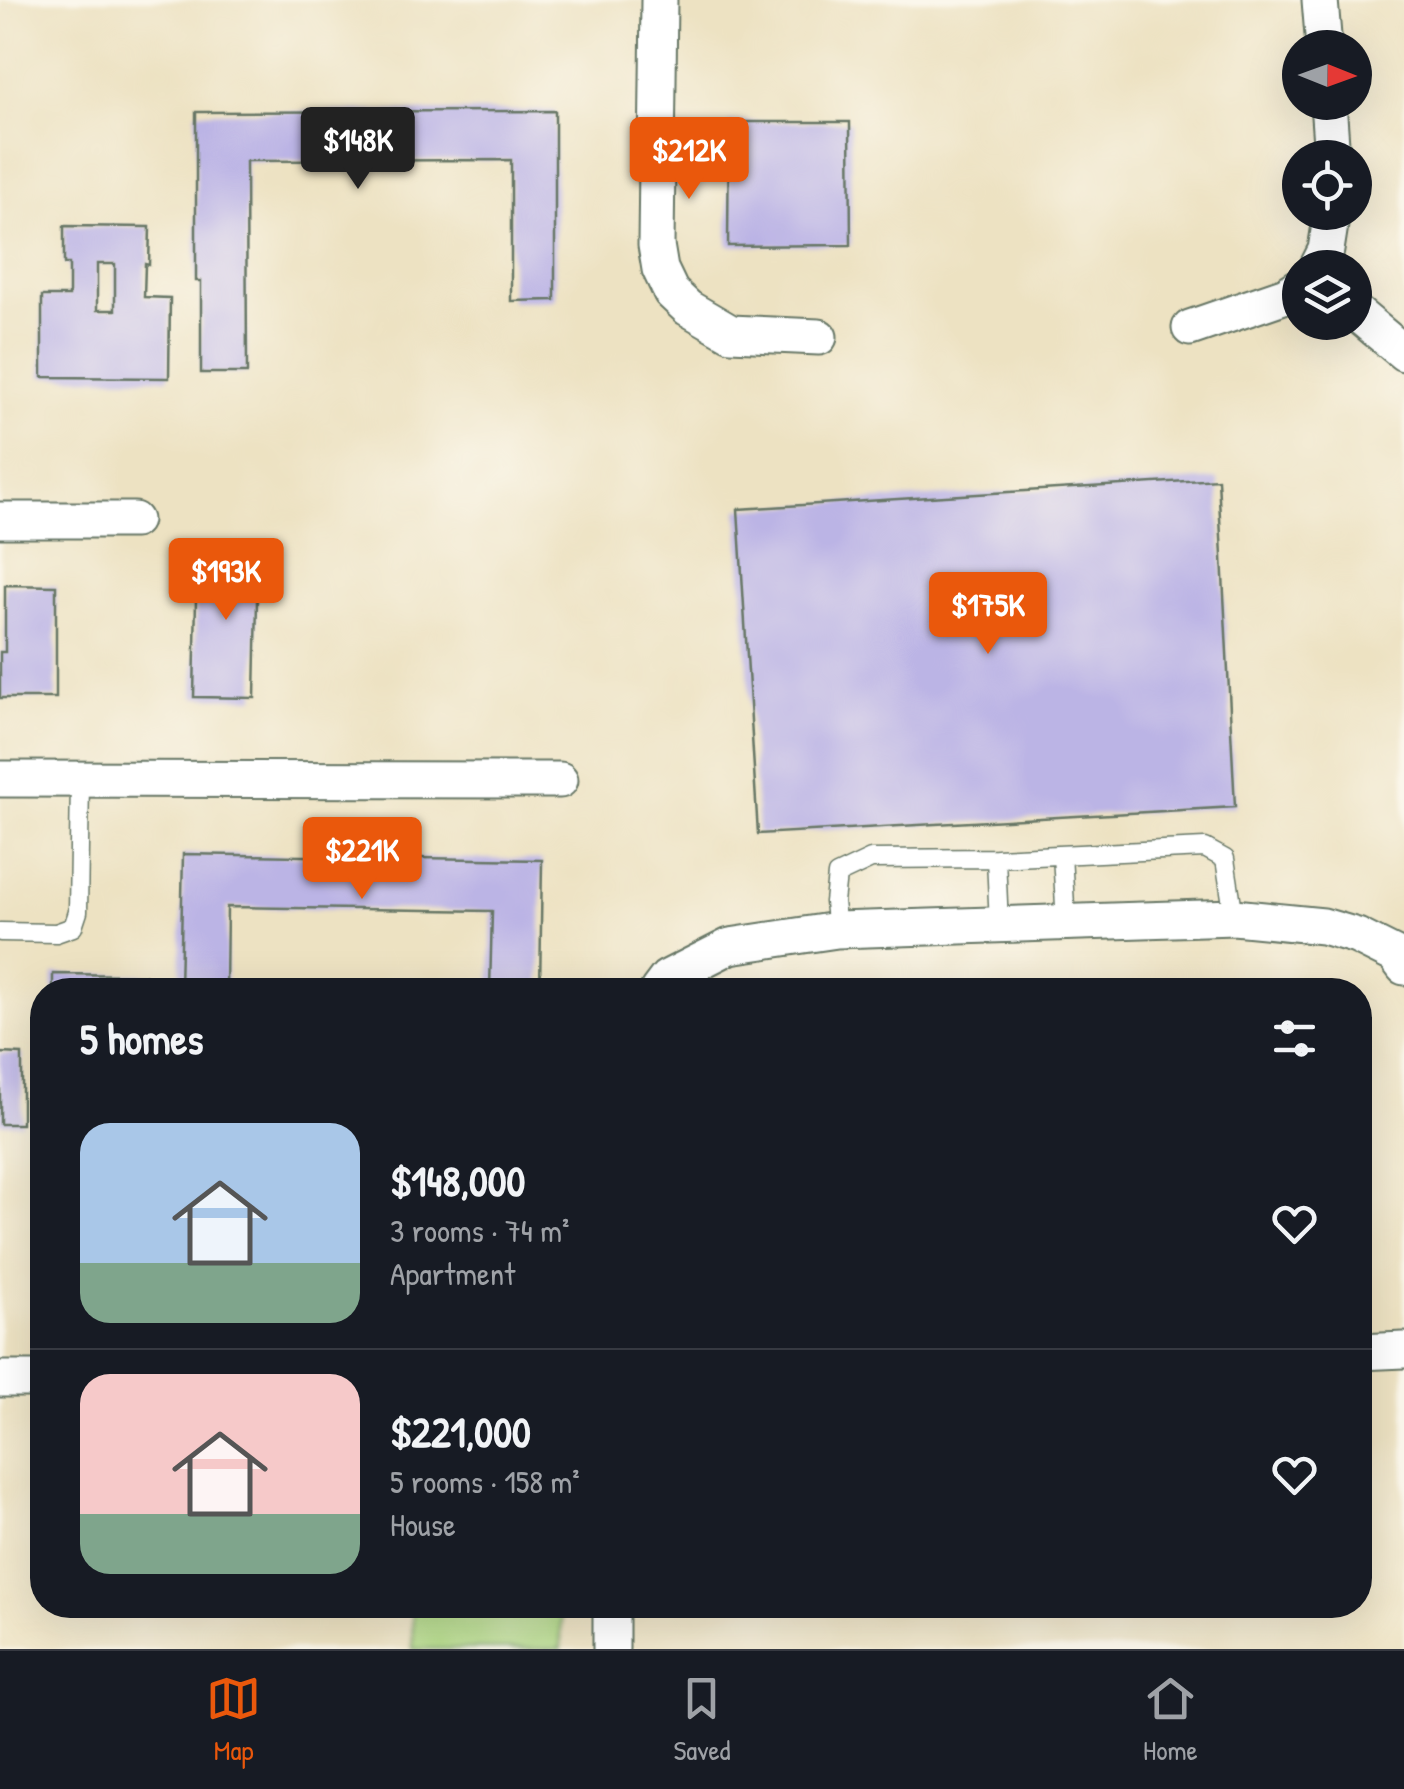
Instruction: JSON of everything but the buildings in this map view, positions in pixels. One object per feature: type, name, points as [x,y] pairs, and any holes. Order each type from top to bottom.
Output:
[{"type":"street","points":[[658,0],[656,245],[660,270],[672,292],[688,308],[732,333],[818,337]]},
{"type":"street","points":[[1320,0],[1322,30]]},
{"type":"street","points":[[1190,328],[1282,297]]},
{"type":"street","points":[[1372,327],[1404,354]]},
{"type":"street","points":[[0,520],[134,520]]},
{"type":"street","points":[[0,780],[560,780]]},
{"type":"street","points":[[667,978],[730,946],[836,930],[1066,922],[1234,917],[1324,926],[1401,956]]},
{"type":"street","points":[[1372,1351],[1404,1350]]},
{"type":"street","points":[[0,1380],[30,1379]]},
{"type":"street","points":[[611,1649],[612,1618]]},
{"type":"lane","points":[[0,932],[56,933],[73,927],[78,912],[80,780]]},
{"type":"lane","points":[[836,930],[837,875],[871,859],[996,858],[1205,848],[1225,860],[1234,917]]},
{"type":"lane","points":[[1062,855],[1066,922]]},
{"type":"lane","points":[[996,858],[999,925]]},
{"type":"green space","points":[[412,1618],[561,1618],[561,1649],[413,1649]]}]
